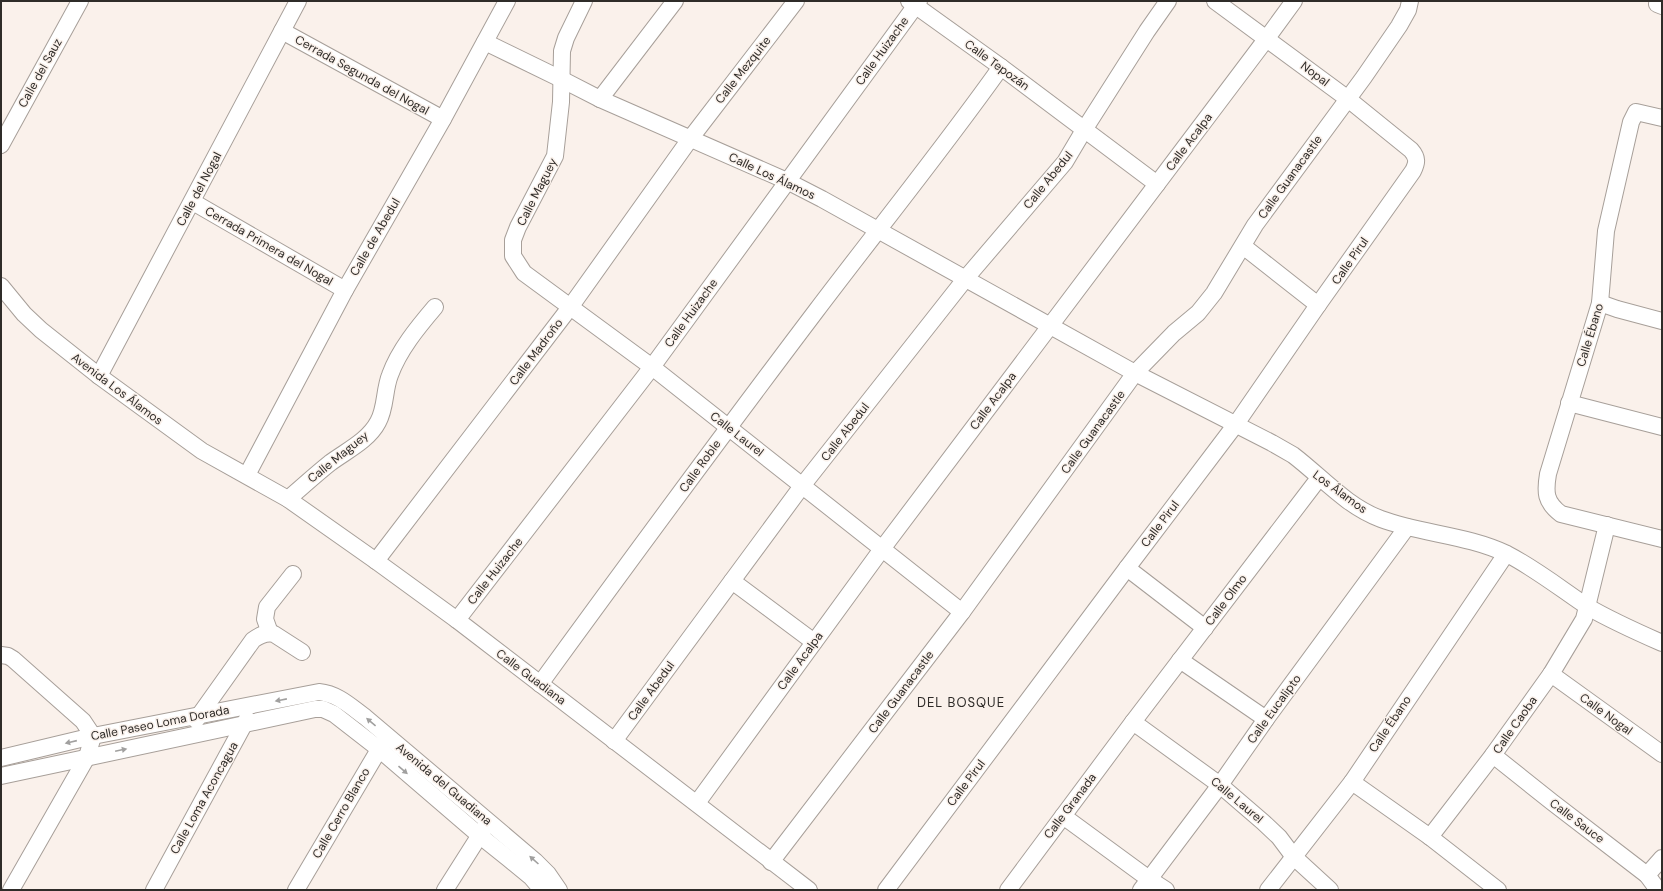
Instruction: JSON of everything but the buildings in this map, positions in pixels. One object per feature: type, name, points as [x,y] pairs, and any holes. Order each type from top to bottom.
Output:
[{"type":"street","name":"Calle del Sauz","points":[[1,145],[80,1]]},
{"type":"street","name":"Calle del Nogal","points":[[99,376],[298,1]]},
{"type":"street","name":"Calle de Abedul","points":[[247,475],[345,290],[443,119],[507,1]]},
{"type":"street","name":"Calle Maguey","points":[[513,256],[513,240],[518,228],[555,156],[561,102],[562,51],[566,38],[584,1]]},
{"type":"street","points":[[600,99],[675,1]]},
{"type":"street","name":"Calle Mezquite","points":[[690,139],[796,1]]},
{"type":"street","name":"Calle Abedul","points":[[614,741],[802,486],[966,278],[1065,162],[1147,31],[1168,1]]},
{"type":"street","name":"Nopal","points":[[1215,1],[1348,98],[1411,150]]},
{"type":"street","name":"Calle Acalpa","points":[[697,803],[882,549],[1294,1]]},
{"type":"street","name":"Calle Guanacastle","points":[[771,862],[962,612],[1135,373],[1174,333],[1198,313],[1214,293],[1255,225],[1399,26],[1408,10],[1410,1]]},
{"type":"street","name":"Calle Tepozán","points":[[914,3],[1157,184]]},
{"type":"street","name":"Calle Huizache","points":[[457,620],[652,367],[914,3]]},
{"type":"street","name":"Cerrada Segunda del Nogal","points":[[282,31],[443,119]]},
{"type":"street","name":"Calle Los Álamos","points":[[485,42],[600,99],[787,181],[966,278],[1049,326]]},
{"type":"street","name":"Calle Roble","points":[[540,684],[728,428],[877,230],[968,115],[1001,67]]},
{"type":"street","name":"Calle Ébano","points":[[1607,525],[1561,514],[1553,508],[1545,490],[1548,474],[1600,303],[1606,231],[1631,122],[1636,112],[1662,118]]},
{"type":"street","name":"Calle Madroño","points":[[376,562],[571,306],[690,139]]},
{"type":"street","name":"Calle Pirul","points":[[886,890],[1236,424],[1318,305],[1413,172],[1417,163],[1416,155],[1411,150]]},
{"type":"street","name":"Cerrada Primera del Nogal","points":[[192,202],[345,290]]},
{"type":"street","points":[[1243,246],[1318,305]]},
{"type":"street","name":"Calle Laurel","points":[[513,256],[524,273],[571,306],[652,367],[962,612]]},
{"type":"street","name":"Avenida Los Álamos","points":[[1,286],[24,314],[41,330],[99,376],[202,451],[247,475]]},
{"type":"street","points":[[1600,303],[1662,321]]},
{"type":"street","name":"Calle Maguey","points":[[288,499],[326,466],[359,443],[378,423],[383,413],[390,376],[401,352],[420,324],[435,307]]},
{"type":"street","name":"Los Álamos","points":[[1049,326],[1292,455],[1355,506],[1368,513],[1408,527],[1463,538],[1506,554],[1546,577],[1588,606],[1609,618],[1662,643]]},
{"type":"street","points":[[1569,403],[1662,428]]},
{"type":"street","name":"Calle Guadiana","points":[[247,475],[288,499],[457,620],[809,890]]},
{"type":"street","name":"Calle Olmo","points":[[1133,722],[1319,478]]},
{"type":"street","points":[[1607,525],[1662,539]]},
{"type":"street","name":"Calle Caoba","points":[[1430,837],[1493,755],[1551,674],[1584,619],[1607,525]]},
{"type":"street","name":"Calle Eucalipto","points":[[1145,885],[1220,785],[1266,719],[1408,527]]},
{"type":"street","name":"Calle Ébano","points":[[1268,890],[1352,782],[1506,554]]},
{"type":"street","points":[[1127,568],[1205,628]]},
{"type":"street","points":[[270,633],[265,619],[267,607],[293,574]]},
{"type":"street","points":[[732,581],[814,642]]},
{"type":"street","points":[[188,736],[198,716],[253,640],[261,634],[270,633],[302,652]]},
{"type":"street","points":[[2,655],[13,659],[83,722],[93,736],[87,757],[11,890]]},
{"type":"street","points":[[1180,660],[1266,719]]},
{"type":"street","name":"Calle Nogal","points":[[1551,674],[1662,754]]},
{"type":"street","name":"Calle Paseo Loma Dorada","points":[[1,758],[93,736],[319,692]]},
{"type":"street","name":"Avenida del Guadiana","points":[[319,692],[329,693],[342,699],[383,743],[479,835],[531,877],[542,890]]},
{"type":"street","name":"Calle Loma Aconcagua","points":[[154,890],[245,724],[253,705]]},
{"type":"street","name":"Calle Paseo Loma Dorada","points":[[1,776],[315,709]]},
{"type":"street","name":"Avenida del Guadiana","points":[[315,709],[323,709],[334,714],[383,743],[489,822],[535,861],[548,874],[559,890]]},
{"type":"street","name":"Calle Laurel","points":[[1133,722],[1220,785],[1273,832],[1294,857],[1330,890]]},
{"type":"street","name":"Calle Granada","points":[[1008,890],[1133,722]]},
{"type":"street","name":"Calle Cerro Blanco","points":[[296,890],[383,743]]},
{"type":"street","name":"Calle Sauce","points":[[1493,755],[1648,875],[1658,890]]},
{"type":"street","points":[[1352,782],[1430,837],[1498,890]]},
{"type":"street","points":[[1063,816],[1145,885],[1166,890]]},
{"type":"street","points":[[445,890],[479,835],[489,822]]},
{"type":"street","points":[[1648,875],[1662,858]]},
{"type":"district","name":"DEL BOSQUE","points":[[961,702]]}]
